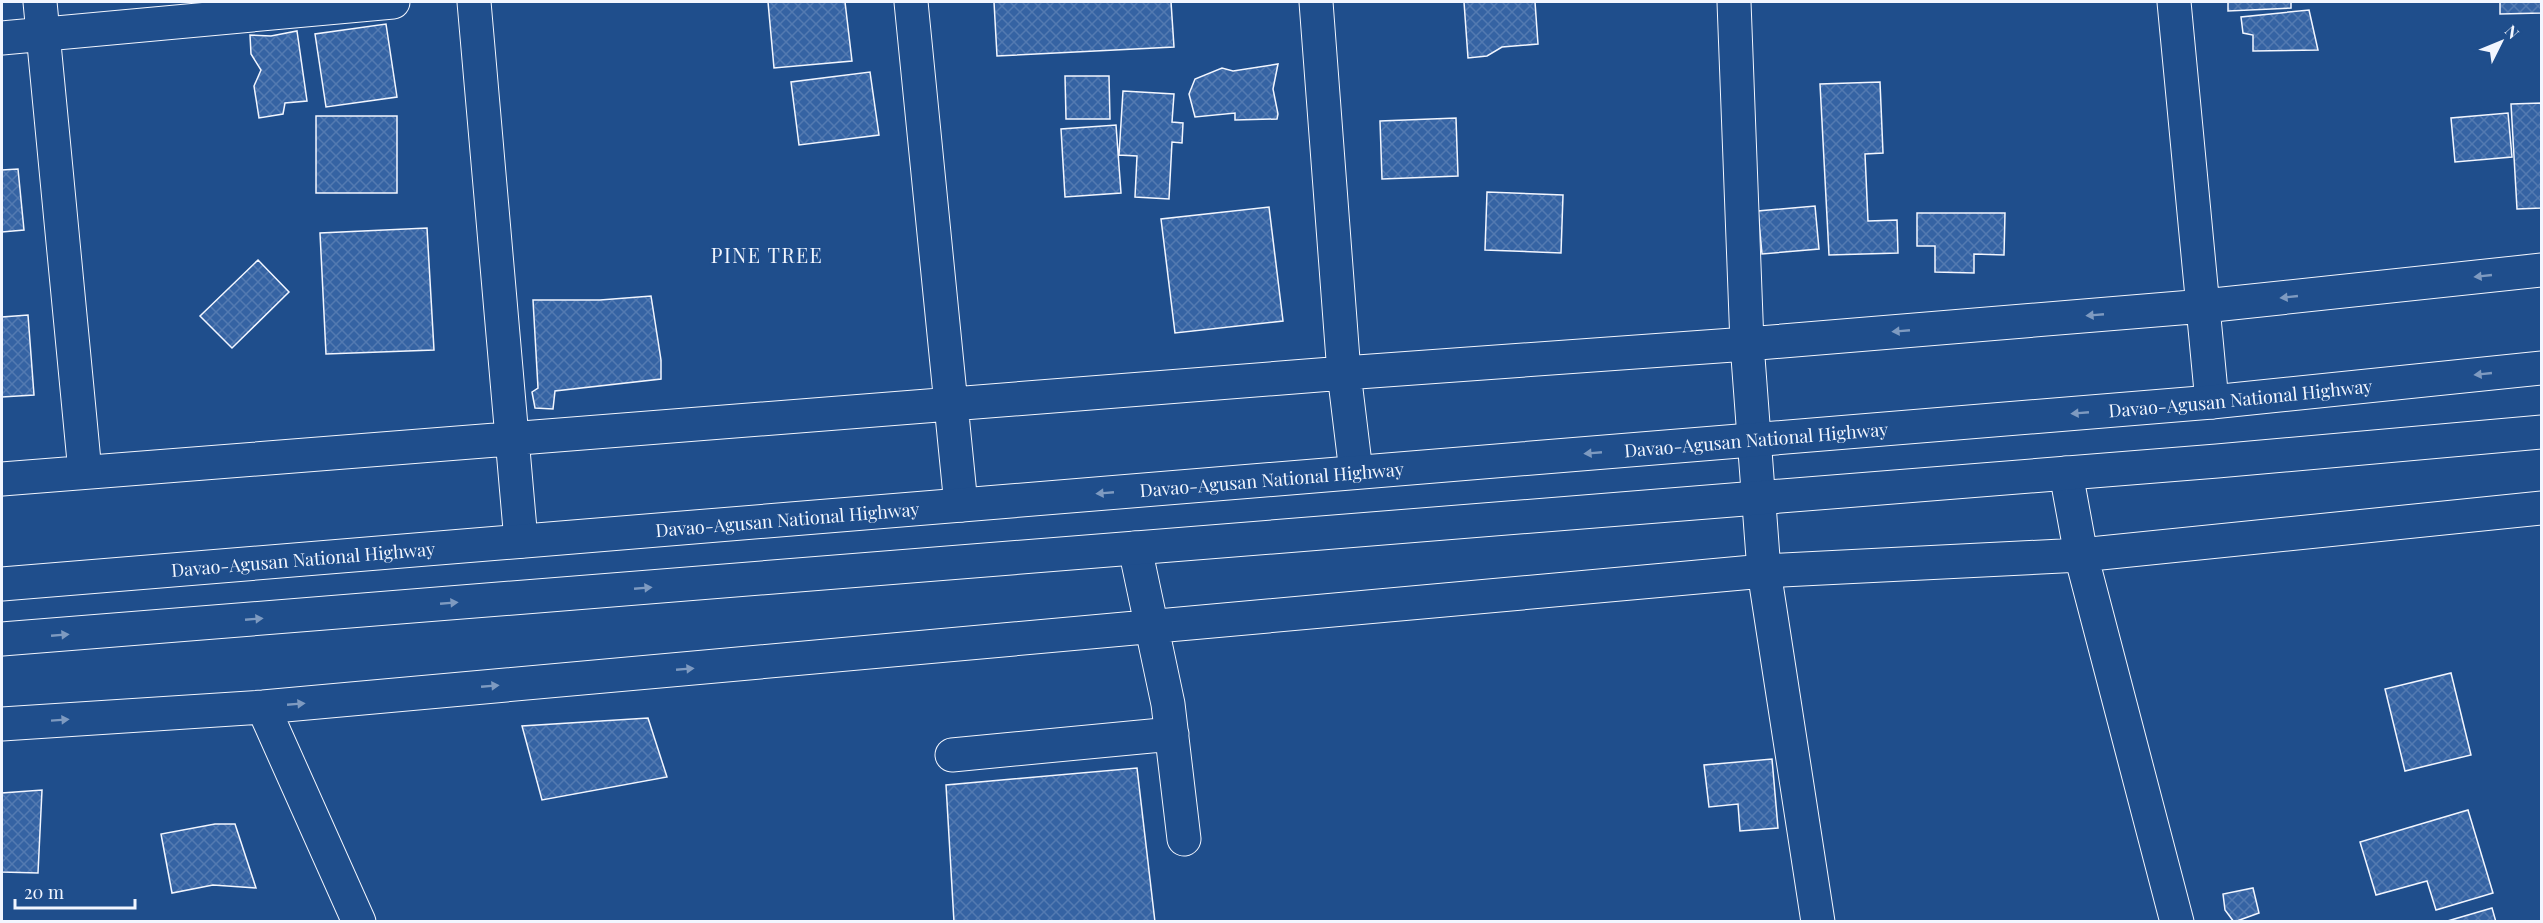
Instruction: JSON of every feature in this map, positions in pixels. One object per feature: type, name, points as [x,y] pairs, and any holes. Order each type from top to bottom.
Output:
[{"type":"main road","points":[[40,2],[86,472]]},
{"type":"main road","points":[[2,38],[393,2]]},
{"type":"main road","points":[[474,2],[521,541]]},
{"type":"main road","points":[[911,2],[962,505]]},
{"type":"main road","points":[[1316,2],[1344,373],[1356,472]]},
{"type":"main road","points":[[1734,2],[1747,344],[1764,571],[1818,921]]},
{"type":"main road","points":[[2175,2],[2212,402]]},
{"type":"main road","points":[[2,479],[1344,373],[1747,344],[2204,306],[2541,270]]},
{"type":"main road","name":"Davao-Agusan National Highway","points":[[2,584],[2212,402],[2541,368]]},
{"type":"main road","points":[[2,639],[2066,473],[2541,432]]},
{"type":"main road","points":[[2066,473],[2081,555],[2177,921]]},
{"type":"main road","points":[[2,724],[263,707],[1764,571],[2081,555],[2541,508]]},
{"type":"main road","points":[[1135,548],[1168,704],[1184,839]]},
{"type":"main road","points":[[263,707],[358,921]]},
{"type":"main road","points":[[952,756],[1172,734]]},
{"type":"building","points":[[768,2],[845,2],[852,61],[774,68]]},
{"type":"building","points":[[994,2],[1171,2],[1174,47],[997,56]]},
{"type":"building","points":[[1464,2],[1535,2],[1538,44],[1502,47],[1487,56],[1468,58]]},
{"type":"building","points":[[2228,2],[2291,2],[2291,8],[2228,11]]},
{"type":"building","points":[[2500,2],[2542,2],[2542,13],[2500,14]]},
{"type":"building","points":[[2309,10],[2318,50],[2253,51],[2253,35],[2243,33],[2241,17]]},
{"type":"building","points":[[386,24],[397,97],[326,107],[315,34]]},
{"type":"building","points":[[297,31],[307,101],[285,103],[283,114],[259,118],[254,86],[261,70],[251,54],[250,35],[271,36]]},
{"type":"building","points":[[1278,64],[1273,89],[1277,119],[1235,120],[1235,113],[1195,117],[1189,94],[1195,79],[1222,68],[1233,71]]},
{"type":"building","points":[[870,72],[879,135],[799,145],[791,82]]},
{"type":"building","points":[[1065,76],[1109,76],[1110,119],[1066,119]]},
{"type":"building","points":[[1880,82],[1883,153],[1865,154],[1868,221],[1897,220],[1898,253],[1829,255],[1820,84]]},
{"type":"building","points":[[1123,91],[1174,94],[1172,122],[1183,123],[1182,143],[1172,142],[1169,199],[1135,197],[1137,156],[1119,155]]},
{"type":"building","points":[[2542,103],[2542,208],[2517,209],[2511,104]]},
{"type":"building","points":[[2508,113],[2512,157],[2455,162],[2451,118]]},
{"type":"building","points":[[316,116],[397,116],[397,193],[316,193]]},
{"type":"building","points":[[1456,118],[1458,176],[1382,179],[1380,121]]},
{"type":"building","points":[[1116,125],[1121,193],[1065,197],[1061,129]]},
{"type":"building","points":[[18,169],[24,230],[2,232],[2,170]]},
{"type":"building","points":[[1487,192],[1563,195],[1561,253],[1485,250]]},
{"type":"building","points":[[1815,206],[1819,249],[1762,254],[1758,211]]},
{"type":"building","points":[[1269,207],[1283,321],[1175,333],[1161,219]]},
{"type":"building","points":[[1917,213],[2005,213],[2004,255],[1974,254],[1974,273],[1935,272],[1935,246],[1917,246]]},
{"type":"building","points":[[427,228],[434,350],[326,354],[320,233]]},
{"type":"building","points":[[258,260],[289,292],[232,348],[200,316]]},
{"type":"building","points":[[651,296],[661,360],[661,379],[555,391],[553,409],[535,408],[532,392],[538,388],[533,300],[600,300]]},
{"type":"building","points":[[28,315],[34,395],[2,397],[2,317]]},
{"type":"building","points":[[2451,673],[2471,755],[2405,771],[2385,689]]},
{"type":"building","points":[[648,718],[667,777],[542,800],[522,726]]},
{"type":"building","points":[[1772,759],[1778,828],[1740,831],[1738,804],[1709,807],[1704,765]]},
{"type":"building","points":[[1137,768],[1155,922],[954,922],[946,785]]},
{"type":"building","points":[[42,790],[38,873],[2,872],[2,793]]},
{"type":"building","points":[[2468,810],[2493,893],[2436,910],[2427,881],[2376,895],[2360,842]]},
{"type":"building","points":[[215,824],[235,824],[256,888],[213,885],[172,893],[161,834]]},
{"type":"building","points":[[2253,888],[2259,913],[2234,922],[2225,910],[2223,894]]},
{"type":"building","points":[[2492,908],[2496,922],[2444,922]]},
{"type":"district","name":"PINE TREE","points":[[767,254]]}]
